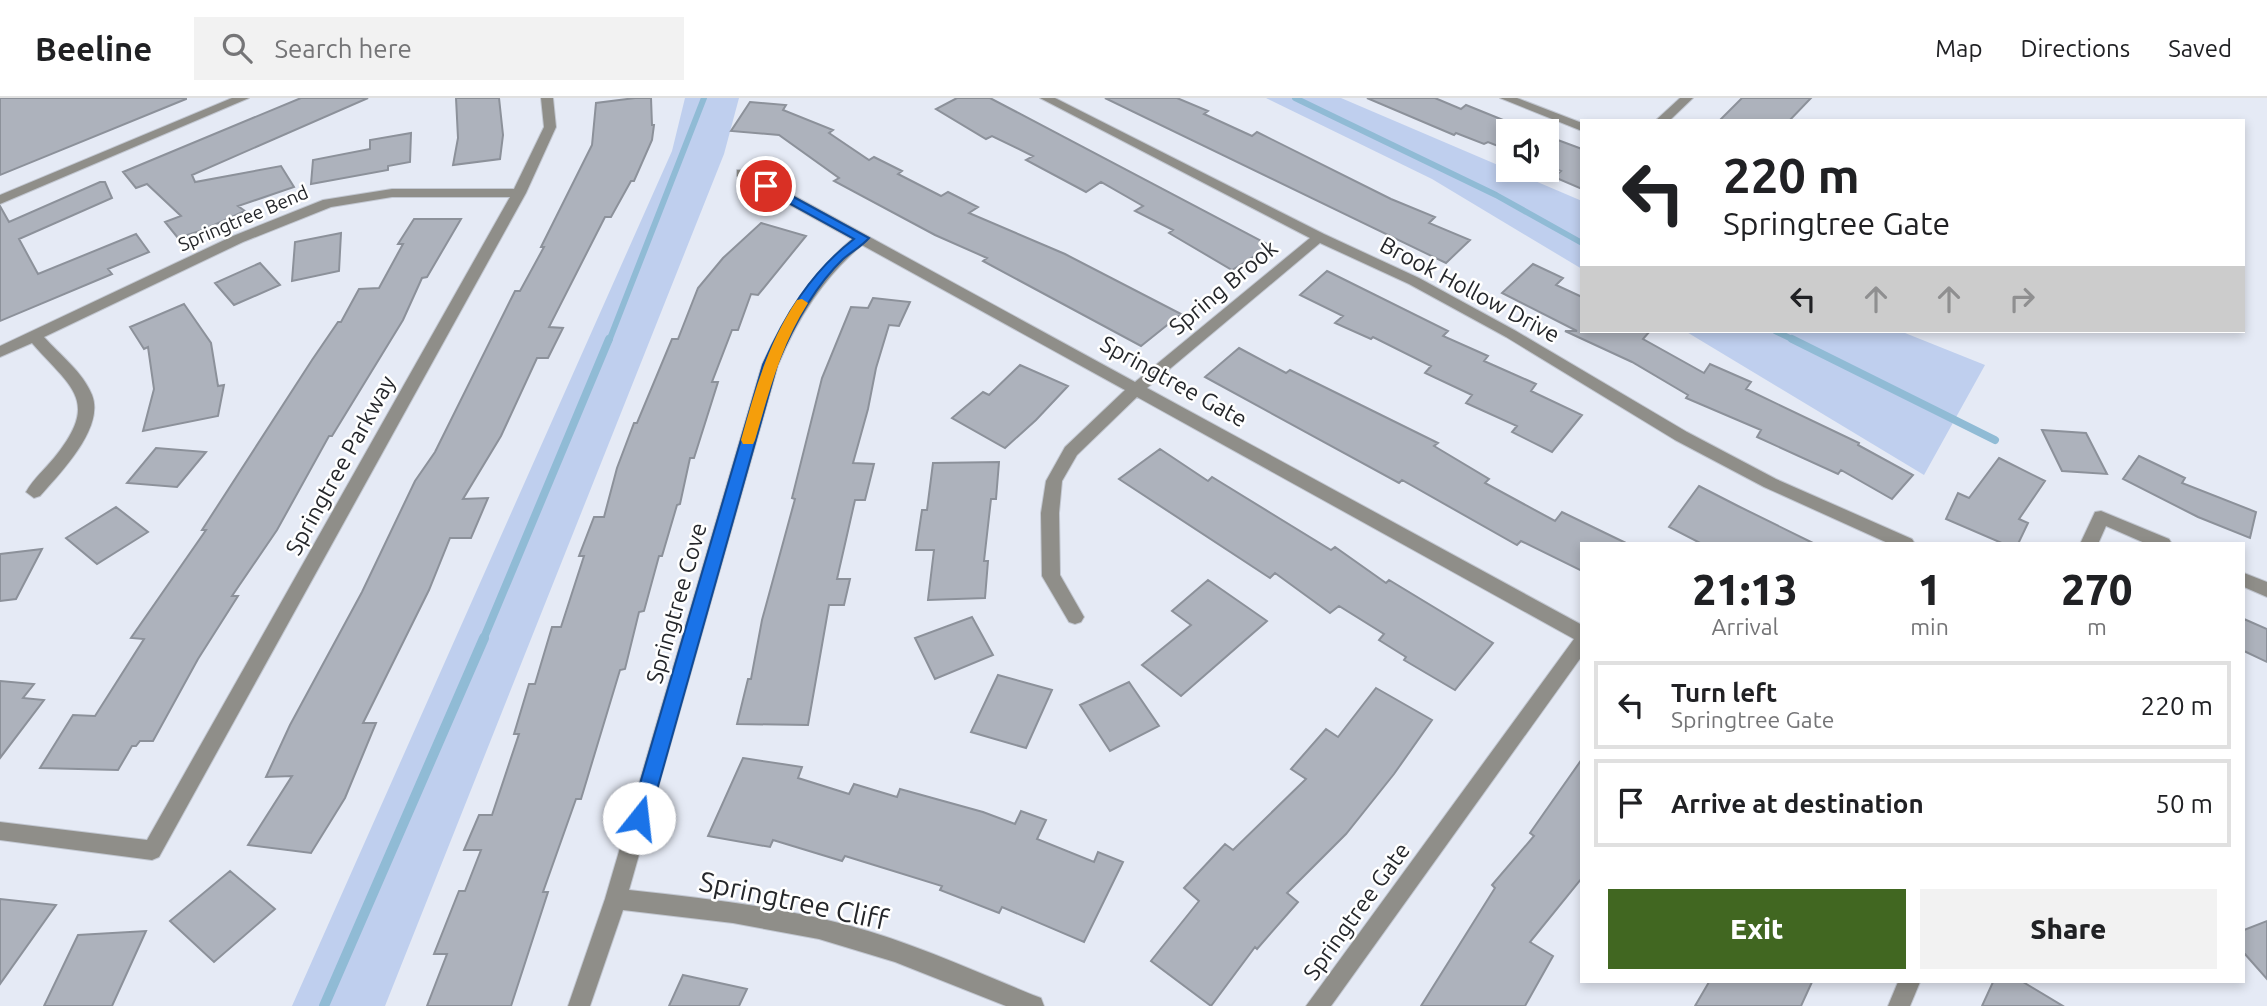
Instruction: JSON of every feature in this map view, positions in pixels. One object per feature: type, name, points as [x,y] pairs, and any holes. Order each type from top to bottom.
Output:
[{"type":"street","points":[[0,200],[243,98]]},
{"type":"street","name":"Springtree Parkway","points":[[0,831],[152,850],[519,192],[550,127],[547,98]]},
{"type":"street","name":"Brook Hollow Drive","points":[[1046,98],[1319,237],[1414,282],[1511,334],[1681,436],[1761,478],[1902,542]]},
{"type":"street","points":[[1506,98],[1580,126]]},
{"type":"street","points":[[1663,119],[1687,98]]},
{"type":"street","name":"Springtree Gate","points":[[742,173],[1580,633]]},
{"type":"street","name":"Springtree Bend","points":[[0,352],[238,239],[328,203],[392,193],[519,192]]},
{"type":"street","name":"Spring Brook","points":[[1075,617],[1051,576],[1050,513],[1054,481],[1071,451],[1137,388],[1319,237]]},
{"type":"street","name":"Springtree Cove","points":[[579,1006],[616,899],[770,365],[785,328],[810,290],[839,257],[862,238]]},
{"type":"street","points":[[34,337],[78,387],[85,397],[86,410],[82,429],[34,492]]},
{"type":"street","points":[[2090,542],[2101,517],[2158,542]]},
{"type":"street","points":[[2245,580],[2267,590]]},
{"type":"street","name":"Springtree Gate","points":[[1317,1006],[1580,645]]},
{"type":"street","name":"Springtree Cliff","points":[[616,899],[737,912],[848,936],[960,975],[1033,1006]]},
{"type":"street","points":[[1899,1006],[1909,983]]},
{"type":"shaded area","points":[[685,98],[739,98],[724,154],[385,1006],[292,1006],[672,151]]},
{"type":"shaded area","points":[[1266,98],[1341,98],[1496,164],[1496,182],[1538,182],[1580,200],[1580,268],[1432,179]]},
{"type":"shaded area","points":[[1688,333],[1905,333],[1985,365],[1924,475]]},
{"type":"building","points":[[0,98],[186,98],[186,99],[0,175]]},
{"type":"building","points":[[301,98],[368,98],[192,175],[195,182],[281,166],[294,187],[238,206],[245,211],[203,230],[178,238],[165,222],[181,216],[147,184],[136,188],[123,172]]},
{"type":"building","points":[[456,98],[499,98],[503,135],[500,159],[453,165],[458,138]]},
{"type":"building","points":[[651,98],[654,125],[652,140],[634,181],[631,181],[611,217],[605,217],[549,327],[563,328],[548,358],[537,358],[501,436],[463,499],[488,498],[471,538],[450,538],[429,590],[363,723],[376,723],[345,798],[311,853],[248,845],[292,776],[266,777],[290,725],[362,592],[415,481],[435,452],[515,291],[520,291],[544,247],[541,247],[592,145],[596,103]]},
{"type":"building","points":[[957,98],[990,98],[1271,246],[1232,270],[1169,233],[1173,230],[1135,211],[1143,206],[1101,182],[1086,192],[1026,160],[1033,156],[992,136],[986,139],[936,109]]},
{"type":"building","points":[[1105,98],[1177,98],[1208,111],[1204,114],[1252,136],[1257,132],[1391,199],[1435,217],[1429,223],[1470,240],[1446,263]]},
{"type":"building","points":[[1367,98],[1435,98],[1461,109],[1466,105],[1501,119],[1496,119],[1496,145],[1488,142],[1484,144],[1456,133],[1454,135]]},
{"type":"building","points":[[1742,98],[1811,98],[1791,119],[1721,119]]},
{"type":"building","points":[[750,102],[786,105],[783,110],[833,130],[829,133],[869,160],[874,157],[902,171],[898,174],[941,196],[948,192],[978,207],[969,213],[1065,254],[1181,314],[1141,346],[983,261],[987,258],[935,235],[834,181],[839,178],[779,135],[731,131]]},
{"type":"building","points":[[411,133],[410,162],[388,166],[388,170],[311,184],[313,160],[370,149],[370,140]]},
{"type":"building","points":[[1559,140],[1580,148],[1580,188],[1559,179]]},
{"type":"building","points":[[105,182],[112,198],[19,239],[38,274],[136,234],[149,252],[108,269],[112,274],[0,321],[0,206],[9,222]]},
{"type":"building","points":[[414,219],[461,219],[427,277],[422,278],[403,320],[332,436],[329,436],[277,530],[232,596],[238,596],[198,659],[153,741],[140,741],[136,746],[132,746],[118,770],[40,768],[73,715],[95,716],[144,639],[131,638],[206,530],[202,530],[312,360],[338,322],[341,322],[359,289],[379,288],[403,244],[398,244]]},
{"type":"building","points":[[761,223],[806,236],[758,295],[751,294],[738,330],[732,330],[712,382],[718,382],[694,458],[690,458],[680,504],[677,505],[662,556],[659,556],[644,611],[639,612],[625,669],[620,670],[581,799],[576,799],[543,892],[548,892],[511,1006],[427,1006],[447,954],[434,954],[459,891],[465,891],[481,850],[464,850],[479,815],[492,815],[519,734],[514,734],[529,684],[535,684],[552,627],[561,627],[584,556],[579,556],[594,517],[604,517],[617,468],[634,423],[637,423],[672,339],[678,339],[698,288],[723,258]]},
{"type":"building","points":[[341,233],[339,271],[292,281],[295,242]]},
{"type":"building","points":[[260,263],[280,285],[234,305],[215,283]]},
{"type":"building","points":[[1533,264],[1563,278],[1556,285],[1580,296],[1580,333],[1648,333],[1643,339],[1704,373],[1710,364],[1751,382],[1746,389],[1859,443],[1858,445],[1913,475],[1892,499],[1841,470],[1838,474],[1757,437],[1761,430],[1686,398],[1688,395],[1632,362],[1565,331],[1577,331],[1502,293]]},
{"type":"building","points":[[1327,271],[1448,331],[1443,336],[1488,356],[1484,361],[1536,384],[1531,391],[1582,415],[1552,452],[1512,432],[1517,426],[1466,403],[1472,395],[1425,373],[1431,366],[1373,337],[1371,339],[1335,323],[1343,316],[1300,295]]},
{"type":"building","points":[[873,298],[910,302],[899,326],[889,325],[853,463],[874,464],[865,500],[855,500],[837,579],[850,579],[844,605],[829,605],[808,725],[737,724],[748,679],[751,679],[762,620],[795,499],[792,498],[822,378],[851,307],[868,308]]},
{"type":"building","points":[[184,304],[211,343],[218,386],[224,385],[218,416],[143,431],[154,389],[148,347],[144,349],[130,327]]},
{"type":"building","points":[[1239,348],[1286,373],[1290,370],[1438,443],[1434,446],[1489,479],[1485,483],[1555,521],[1562,512],[1624,542],[1580,542],[1580,570],[1521,541],[1517,545],[1402,480],[1399,483],[1205,377]]},
{"type":"building","points":[[1020,365],[1068,386],[1005,448],[952,418],[983,392],[989,395]]},
{"type":"building","points":[[2042,430],[2086,433],[2107,474],[2062,471]]},
{"type":"building","points":[[156,448],[206,452],[177,487],[127,483]]},
{"type":"building","points":[[1160,449],[1208,481],[1212,477],[1331,550],[1335,547],[1386,583],[1389,580],[1493,643],[1455,690],[1404,660],[1406,657],[1379,640],[1384,634],[1339,606],[1330,613],[1275,573],[1270,578],[1119,479]]},
{"type":"building","points":[[2139,456],[2185,478],[2182,483],[2256,512],[2250,538],[2198,517],[2123,479]]},
{"type":"building","points":[[1999,458],[2045,481],[2019,519],[2028,523],[2019,542],[1999,542],[1946,519],[1958,493],[1969,498]]},
{"type":"building","points":[[999,462],[996,499],[991,499],[984,561],[988,561],[985,598],[928,600],[934,550],[916,550],[922,510],[927,510],[933,463]]},
{"type":"building","points":[[1699,486],[1811,542],[1698,542],[1669,527]]},
{"type":"building","points":[[116,507],[148,532],[97,564],[66,538]]},
{"type":"building","points":[[42,549],[16,599],[0,601],[0,554]]},
{"type":"building","points":[[1208,580],[1267,621],[1181,696],[1142,665],[1191,625],[1172,611]]},
{"type":"building","points":[[972,617],[993,655],[935,679],[915,638]]},
{"type":"building","points":[[2245,619],[2267,629],[2267,662],[2245,651]]},
{"type":"building","points":[[998,675],[1052,690],[1026,748],[971,732]]},
{"type":"building","points":[[0,681],[34,684],[23,698],[44,700],[0,758]]},
{"type":"building","points":[[1129,682],[1159,726],[1110,751],[1080,705]]},
{"type":"building","points":[[1376,688],[1432,720],[1394,774],[1346,834],[1287,893],[1298,902],[1257,949],[1255,947],[1211,1006],[1151,961],[1199,901],[1184,888],[1225,844],[1233,850],[1306,779],[1291,769],[1326,729],[1338,737]]},
{"type":"building","points":[[743,758],[802,767],[798,778],[849,794],[854,784],[897,797],[900,789],[983,812],[1015,824],[1021,811],[1046,820],[1037,839],[1094,862],[1098,852],[1123,862],[1084,942],[1002,907],[999,913],[940,890],[942,886],[845,856],[842,861],[773,840],[770,847],[708,836]]},
{"type":"building","points":[[1580,762],[1580,880],[1530,942],[1553,956],[1525,1006],[1421,1006],[1495,888],[1492,885],[1534,836],[1530,833]]},
{"type":"building","points":[[230,871],[275,909],[214,962],[170,921]]},
{"type":"building","points":[[0,899],[56,905],[0,984]]},
{"type":"building","points":[[2267,921],[2267,979],[2245,954],[2245,930]]},
{"type":"building","points":[[146,931],[112,1006],[44,1006],[78,935]]},
{"type":"building","points":[[683,975],[747,989],[739,1006],[669,1006]]},
{"type":"building","points":[[1708,983],[1812,983],[1801,1006],[1695,1006]]},
{"type":"building","points":[[1993,983],[2025,983],[2063,1006],[1982,1006]]},
{"type":"waterway","points":[[609,341],[704,98]]},
{"type":"waterway","points":[[1295,98],[1496,195],[1580,242]]},
{"type":"waterway","points":[[1779,333],[1796,341]]},
{"type":"waterway","points":[[483,640],[609,339]]},
{"type":"waterway","points":[[1792,339],[1995,440]]},
{"type":"waterway","points":[[324,1006],[484,638]]},
{"type":"slow traffic","points":[[748,440],[770,365],[785,328],[802,303]]},
{"type":"route","points":[[639,818],[770,365],[785,328],[810,290],[824,272],[862,238],[766,186]]}]
